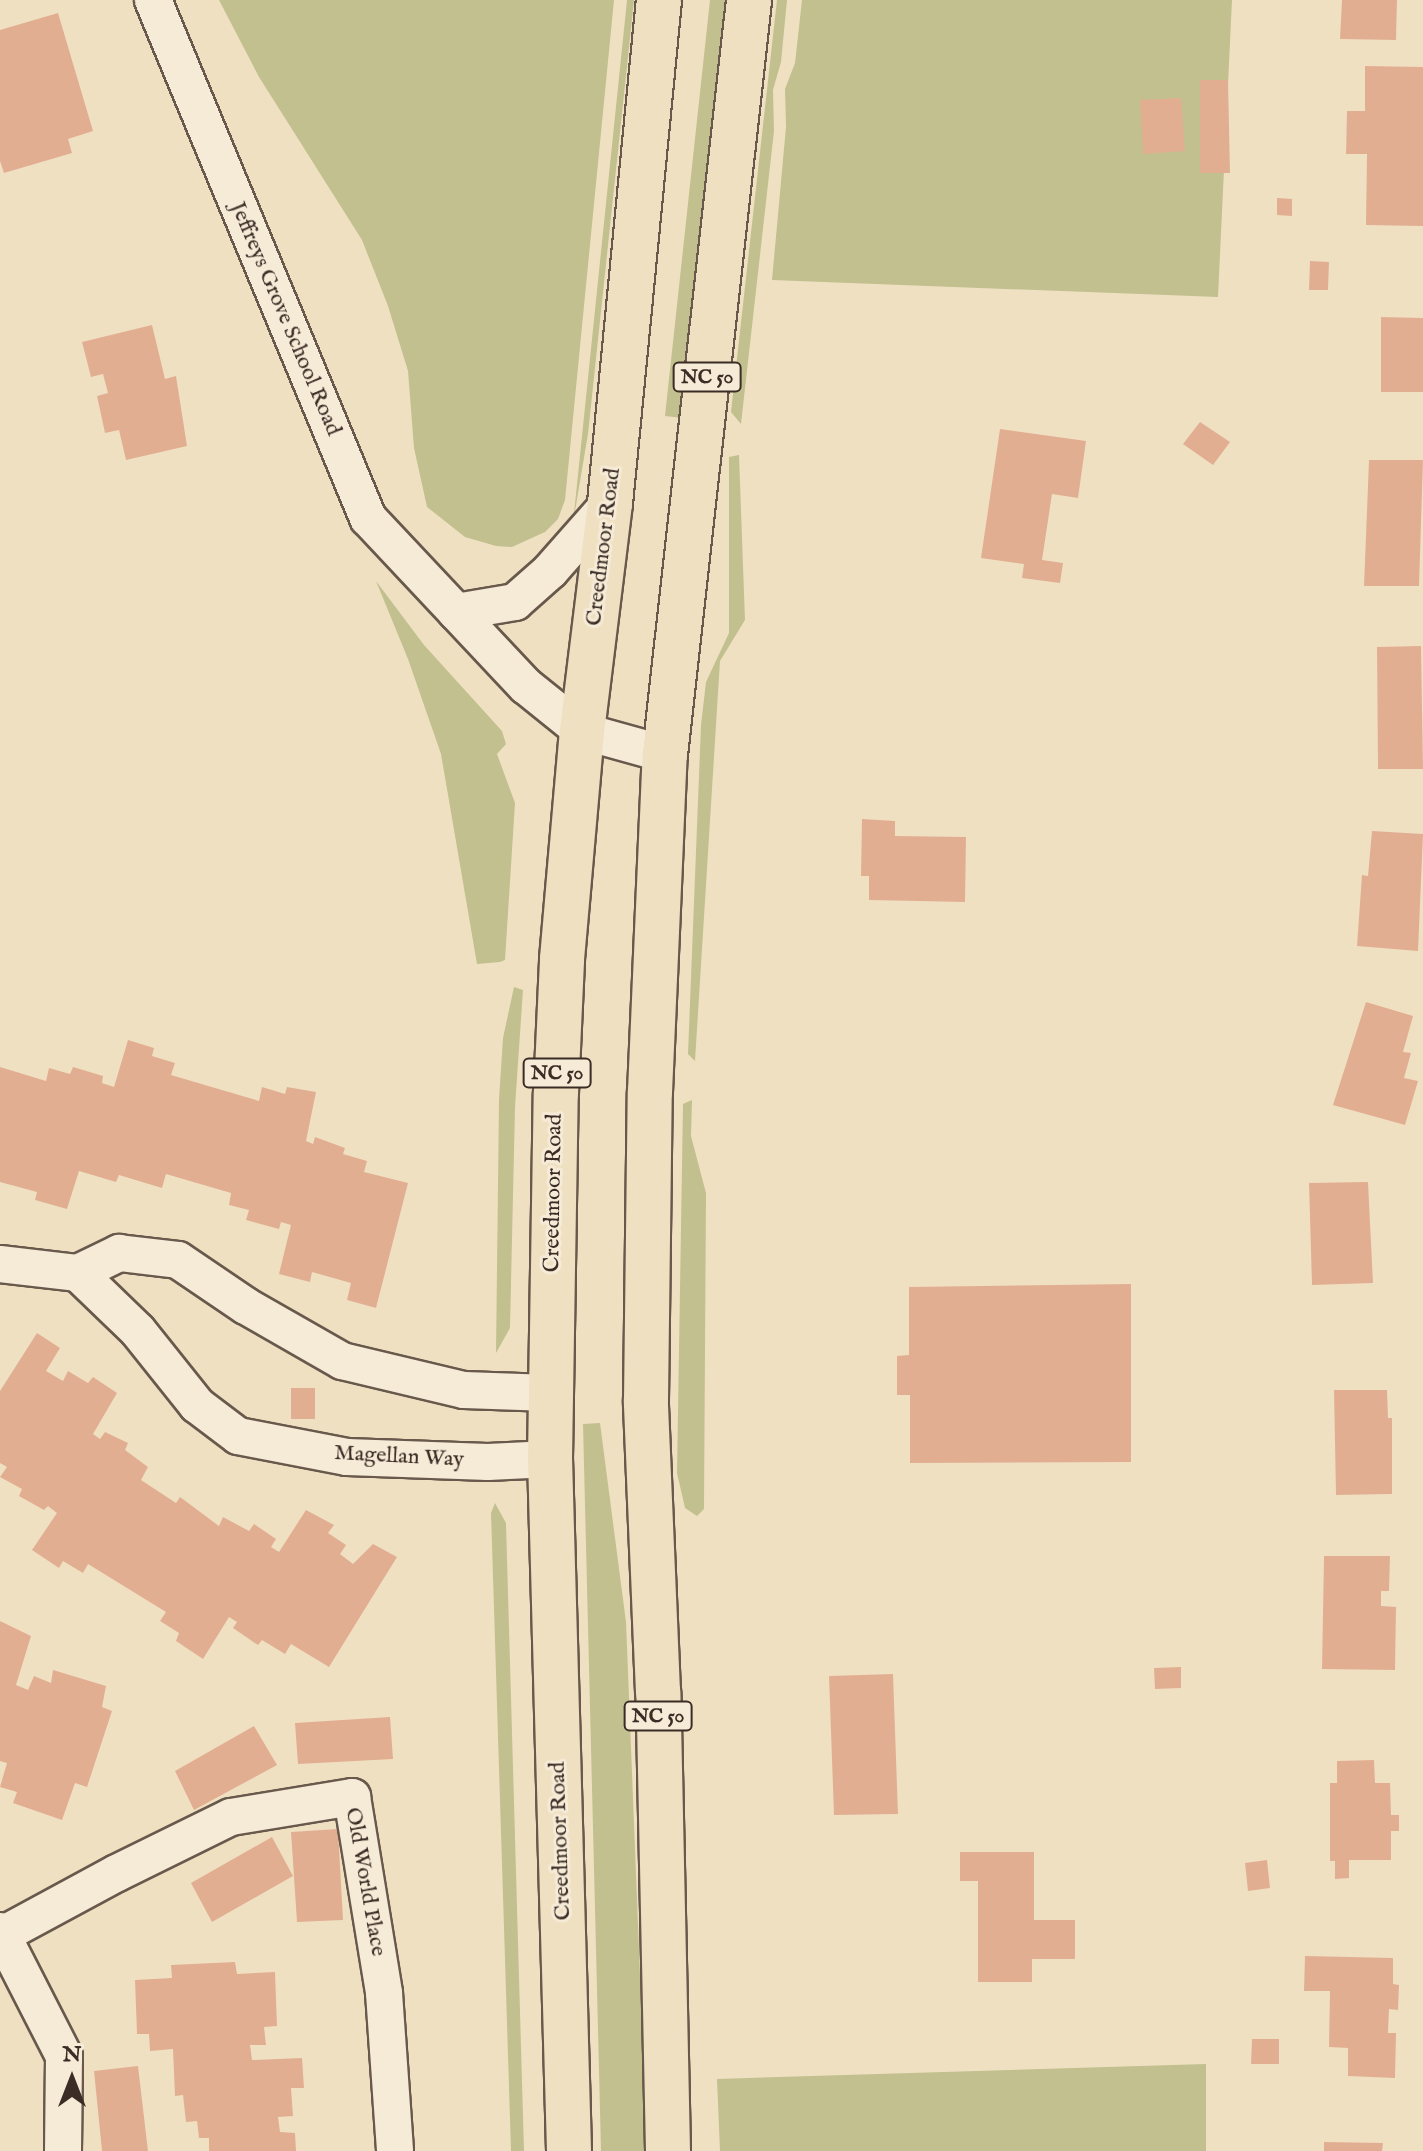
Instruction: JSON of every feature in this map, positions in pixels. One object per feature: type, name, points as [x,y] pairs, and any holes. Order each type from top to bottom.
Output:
[{"type":"main road","name":"Creedmoor Road","points":[[569,2151],[550,1459],[561,974],[582,731],[610,503],[659,0]]},
{"type":"main road","name":"NC 50","points":[[668,2151],[645,1281],[665,754],[749,0]]},
{"type":"street","name":"Jeffreys Grove School Road","points":[[153,0],[368,518],[526,686],[582,731],[665,754]]},
{"type":"street","points":[[456,612],[515,602],[550,571],[610,503]]},
{"type":"street","points":[[0,1264],[78,1273],[119,1253],[178,1260],[246,1306],[342,1361],[464,1390],[550,1393]]},
{"type":"street","name":"Magellan Way","points":[[78,1273],[138,1331],[197,1405],[238,1436],[347,1457],[488,1462],[550,1459]]},
{"type":"street","name":"Old World Place","points":[[2,1933],[231,1817],[352,1797],[384,1993],[395,2151]]},
{"type":"street","points":[[2,1933],[64,2056],[63,2151]]},
{"type":"shaded area","points":[[219,0],[614,0],[565,500],[558,519],[545,532],[512,547],[496,546],[465,537],[427,507],[414,448],[408,371],[388,306],[362,240],[259,77]]},
{"type":"shaded area","points":[[627,0],[634,0],[588,434],[573,523]]},
{"type":"shaded area","points":[[710,0],[727,0],[682,418],[665,416]]},
{"type":"shaded area","points":[[777,0],[787,0],[781,62],[773,90],[774,131],[741,424],[731,412]]},
{"type":"shaded area","points":[[802,0],[1232,0],[1218,297],[772,280],[786,127],[785,89],[795,63]]},
{"type":"shaded area","points":[[739,455],[745,620],[720,661],[695,1061],[688,1054],[701,725],[706,682],[729,633],[729,457]]},
{"type":"shaded area","points":[[376,581],[424,645],[502,731],[506,744],[497,754],[515,803],[505,960],[500,962],[477,964],[441,754],[408,659]]},
{"type":"shaded area","points":[[514,987],[523,990],[515,1107],[510,1328],[496,1353],[499,1099],[503,1038]]},
{"type":"shaded area","points":[[692,1100],[691,1136],[706,1193],[704,1509],[697,1516],[685,1508],[677,1473],[683,1104]]},
{"type":"shaded area","points":[[600,1423],[626,1622],[647,2151],[601,2151],[583,1424]]},
{"type":"shaded area","points":[[495,1503],[506,1523],[524,2151],[511,2151],[491,1513]]},
{"type":"shaded area","points":[[1206,2064],[1206,2151],[720,2151],[717,2079]]},
{"type":"building","points":[[1342,0],[1397,0],[1396,40],[1340,39]]},
{"type":"building","points":[[58,13],[93,131],[68,139],[72,153],[4,173],[0,161],[0,30]]},
{"type":"building","points":[[1365,66],[1423,67],[1423,226],[1366,225],[1367,154],[1346,154],[1347,111],[1365,111]]},
{"type":"building","points":[[1200,80],[1228,80],[1230,173],[1200,173]]},
{"type":"building","points":[[1181,98],[1185,151],[1143,154],[1140,100]]},
{"type":"building","points":[[1277,198],[1292,199],[1292,216],[1277,215]]},
{"type":"building","points":[[1310,261],[1329,262],[1328,290],[1309,290]]},
{"type":"building","points":[[1381,317],[1423,318],[1423,392],[1381,392]]},
{"type":"building","points":[[152,325],[165,379],[176,376],[187,446],[126,460],[119,430],[105,433],[97,396],[108,393],[103,374],[91,377],[82,342]]},
{"type":"building","points":[[1200,422],[1230,442],[1213,465],[1183,444]]},
{"type":"building","points":[[1000,429],[1086,441],[1078,498],[1052,494],[1042,560],[1063,563],[1060,583],[1022,578],[1024,564],[981,558]]},
{"type":"building","points":[[1369,460],[1423,460],[1419,586],[1364,586]]},
{"type":"building","points":[[1421,646],[1423,769],[1378,769],[1377,647]]},
{"type":"building","points":[[862,819],[895,821],[895,836],[966,837],[965,902],[869,900],[869,876],[861,876]]},
{"type":"building","points":[[1372,831],[1423,834],[1418,951],[1357,946],[1362,875],[1368,876]]},
{"type":"building","points":[[1366,1002],[1413,1016],[1403,1052],[1411,1053],[1404,1078],[1418,1081],[1405,1125],[1333,1105]]},
{"type":"building","points":[[128,1040],[154,1048],[152,1056],[175,1063],[171,1075],[259,1101],[262,1087],[285,1094],[287,1087],[316,1092],[306,1141],[313,1144],[315,1137],[345,1148],[343,1154],[367,1161],[364,1172],[408,1183],[376,1308],[347,1300],[351,1283],[312,1272],[310,1282],[279,1274],[291,1225],[281,1222],[279,1229],[246,1220],[249,1210],[229,1205],[231,1193],[166,1174],[162,1188],[119,1175],[116,1182],[79,1171],[67,1209],[35,1200],[37,1192],[0,1182],[0,1067],[46,1081],[49,1068],[70,1074],[73,1067],[103,1076],[102,1083],[114,1087]]},
{"type":"building","points":[[1368,1182],[1373,1283],[1312,1285],[1309,1183]]},
{"type":"building","points":[[1131,1284],[1131,1462],[910,1463],[910,1395],[897,1395],[897,1356],[909,1355],[909,1287]]},
{"type":"building","points":[[37,1333],[60,1348],[46,1371],[63,1381],[68,1371],[88,1383],[93,1377],[117,1393],[93,1434],[100,1439],[105,1432],[128,1443],[125,1450],[148,1467],[141,1480],[176,1503],[180,1497],[219,1526],[223,1517],[249,1531],[254,1524],[276,1539],[271,1547],[279,1552],[306,1510],[334,1525],[328,1533],[346,1545],[340,1554],[353,1564],[373,1544],[397,1557],[329,1667],[291,1644],[285,1654],[262,1640],[258,1645],[233,1628],[237,1622],[229,1617],[203,1659],[176,1641],[179,1633],[160,1621],[166,1612],[88,1564],[83,1573],[63,1561],[59,1568],[32,1550],[57,1513],[48,1506],[44,1510],[19,1496],[22,1489],[0,1477],[7,1467],[0,1463],[0,1391]]},
{"type":"building","points":[[291,1388],[315,1388],[315,1419],[291,1419]]},
{"type":"building","points":[[1334,1390],[1387,1390],[1388,1418],[1392,1418],[1392,1494],[1336,1495]]},
{"type":"building","points":[[1324,1556],[1390,1556],[1389,1591],[1381,1591],[1381,1606],[1396,1607],[1395,1670],[1322,1669]]},
{"type":"building","points":[[0,1621],[31,1636],[16,1685],[28,1690],[34,1676],[51,1683],[53,1670],[106,1686],[102,1707],[112,1711],[87,1787],[75,1783],[62,1820],[13,1803],[17,1792],[0,1787],[7,1763],[0,1761]]},
{"type":"building","points":[[1181,1667],[1181,1688],[1155,1689],[1154,1668]]},
{"type":"building","points":[[893,1674],[898,1814],[834,1815],[829,1676]]},
{"type":"building","points":[[390,1717],[393,1759],[298,1764],[295,1723]]},
{"type":"building","points":[[254,1726],[277,1765],[194,1810],[175,1771]]},
{"type":"building","points":[[1374,1760],[1375,1783],[1390,1783],[1391,1815],[1399,1815],[1399,1831],[1391,1831],[1391,1860],[1349,1860],[1349,1878],[1335,1879],[1335,1861],[1330,1861],[1330,1783],[1337,1783],[1337,1761]]},
{"type":"building","points":[[338,1829],[343,1920],[297,1922],[291,1832]]},
{"type":"building","points":[[272,1837],[293,1876],[212,1922],[191,1883]]},
{"type":"building","points":[[960,1852],[1034,1852],[1034,1920],[1075,1920],[1075,1959],[1032,1959],[1032,1982],[978,1982],[978,1881],[960,1881]]},
{"type":"building","points":[[1267,1860],[1270,1888],[1248,1891],[1245,1863]]},
{"type":"building","points":[[1305,1956],[1393,1958],[1393,1984],[1399,1985],[1398,2010],[1389,2009],[1388,2033],[1396,2033],[1395,2078],[1348,2076],[1348,2048],[1329,2047],[1330,1991],[1304,1991]]},
{"type":"building","points":[[235,1962],[237,1974],[275,1972],[277,2026],[264,2027],[266,2045],[250,2045],[252,2060],[302,2058],[304,2088],[291,2088],[293,2116],[278,2117],[280,2132],[295,2133],[296,2151],[209,2151],[209,2138],[199,2138],[197,2121],[186,2122],[183,2095],[175,2096],[173,2049],[150,2051],[149,2034],[137,2034],[135,1980],[172,1978],[171,1965]]},
{"type":"building","points":[[1252,2039],[1279,2039],[1279,2064],[1251,2064]]},
{"type":"building","points":[[138,2066],[148,2151],[102,2151],[94,2071]]},
{"type":"building","points":[[1324,2142],[1383,2143],[1382,2151],[1324,2151]]}]
